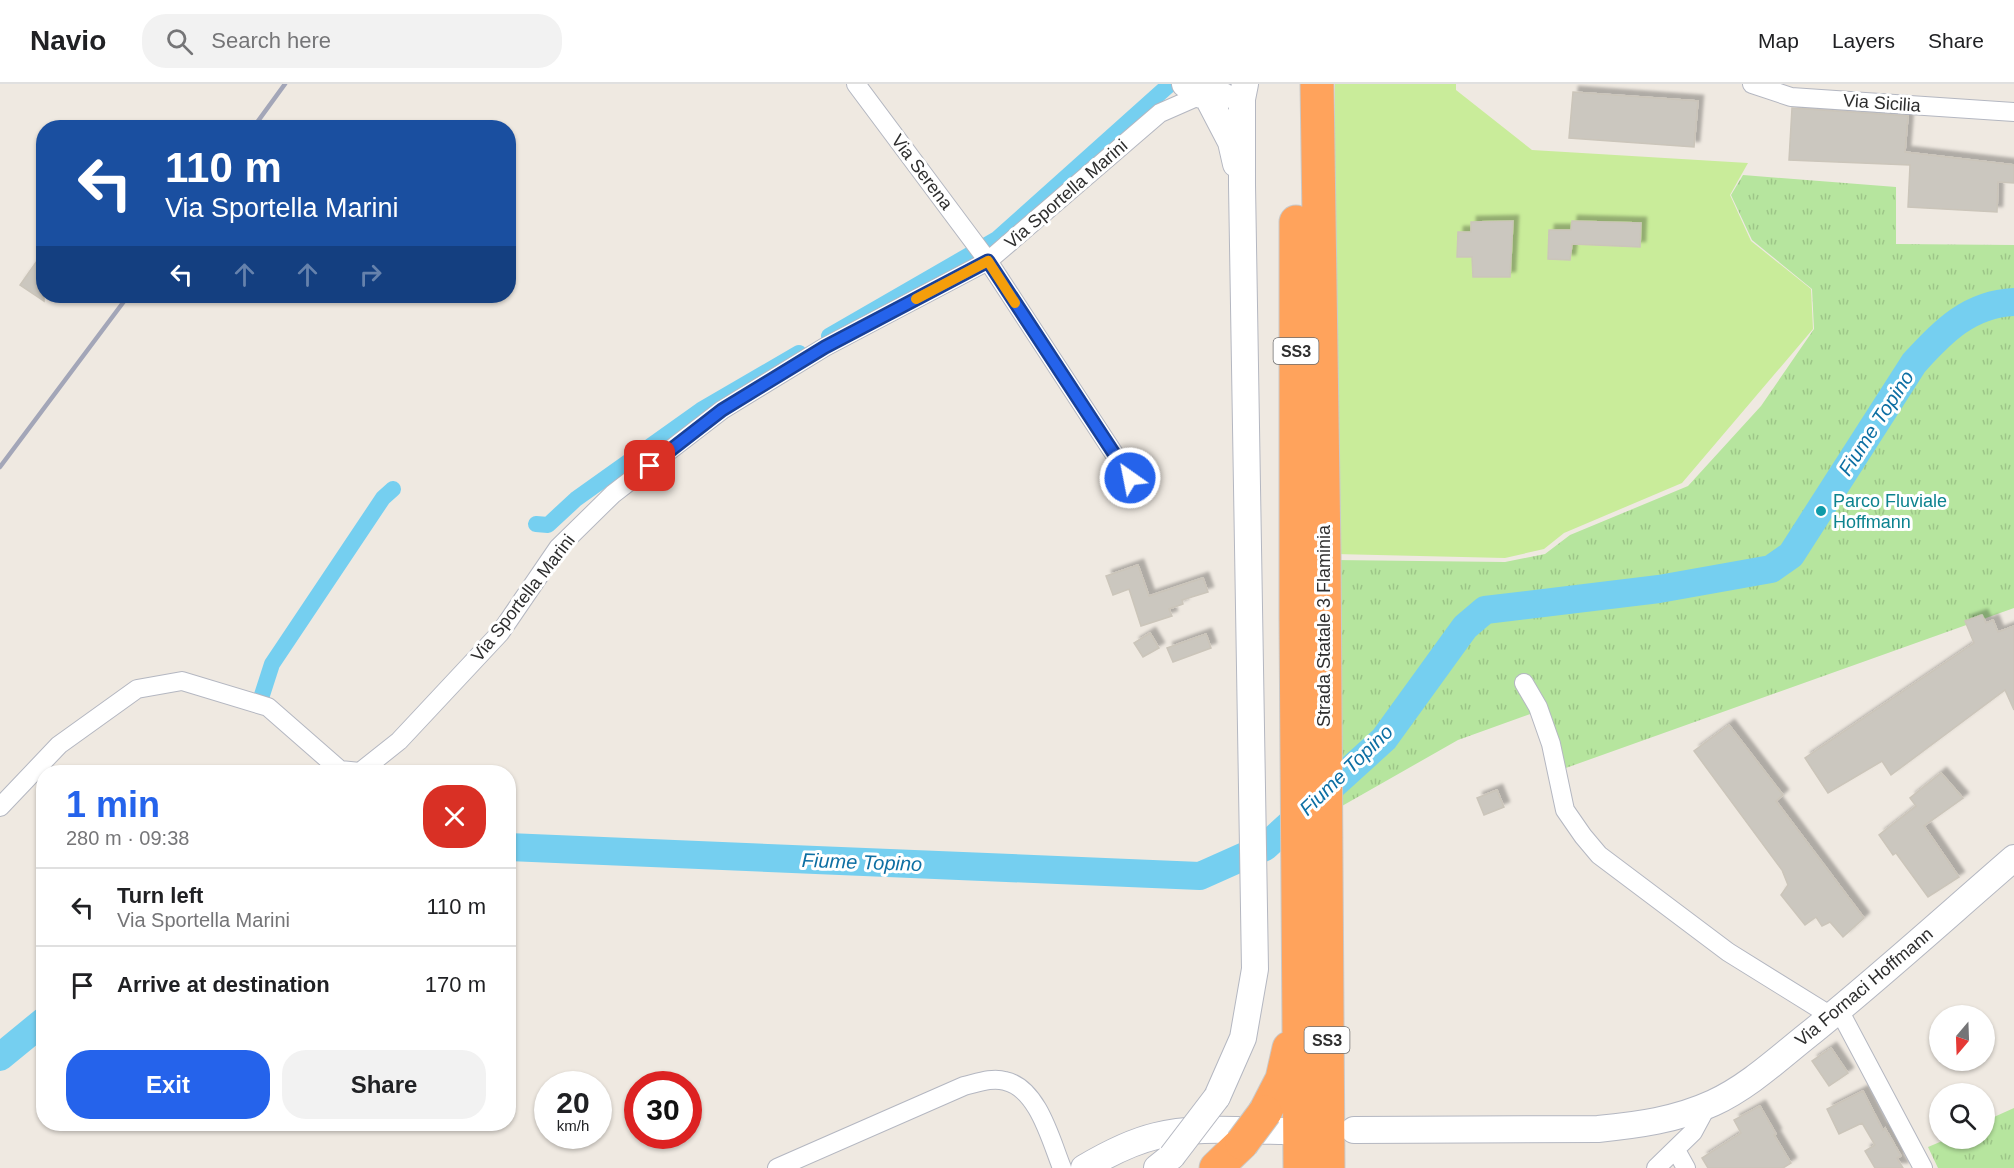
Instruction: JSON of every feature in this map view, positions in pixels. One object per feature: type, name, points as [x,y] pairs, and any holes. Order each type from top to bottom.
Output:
[{"type":"highway","name":"Strada Statale 3 Flaminia","points":[[1297,84],[1296,617],[1328,1168]]},
{"type":"highway","name":"Strada Statale 3 Flaminia","points":[[1300,1168],[1312,923],[1324,553],[1317,84]]},
{"type":"highway","points":[[1216,1168],[1242,1143],[1275,1121],[1291,1032],[1290,976],[1312,923]]},
{"type":"highway","points":[[1312,923],[1333,972],[1338,1168]]},
{"type":"main road","name":"Via Sportella Marini","points":[[1198,92],[1219,97],[1243,84]]},
{"type":"main road","points":[[1165,1162],[1217,1097],[1244,1038],[1255,969],[1248,652],[1242,185],[1243,84]]},
{"type":"main road","points":[[1198,92],[1231,142],[1242,185]]},
{"type":"main road","name":"Via Fornaci Hoffmann","points":[[1354,1130],[1598,1129],[1654,1122],[1707,1106],[1737,1090],[1835,1013],[2014,858]]},
{"type":"main road","points":[[1084,1168],[1105,1156],[1155,1136],[1275,1121]]},
{"type":"street","name":"Via Serena","points":[[856,84],[988,260],[1130,478]]},
{"type":"street","points":[[1160,113],[1169,101],[1176,84]]},
{"type":"street","name":"Via Sicilia","points":[[1752,84],[1791,97],[2014,112]]},
{"type":"street","name":"Via Sportella Marini","points":[[369,765],[399,741],[500,633],[558,548],[613,494],[722,410],[825,347],[988,260],[1160,113],[1198,92]]},
{"type":"street","name":"Via Sportella Marini","points":[[40,765],[59,745],[137,689],[182,681],[268,707],[334,765]]},
{"type":"street","points":[[1524,683],[1538,707],[1551,744],[1565,810],[1582,836],[1599,855],[1728,952],[1835,1013],[1923,1168]]},
{"type":"street","name":"Via Sportella Marini","points":[[0,807],[36,769]]},
{"type":"street","points":[[777,1168],[964,1086],[988,1080],[1004,1080],[1019,1086],[1024,1091],[1037,1107],[1062,1168]]},
{"type":"street","points":[[1656,1168],[1693,1132],[1707,1106]]},
{"type":"street","points":[[1676,1150],[1686,1168]]},
{"type":"green space","points":[[1335,84],[1456,84],[1456,90],[1532,150],[1748,163],[1730,195],[1751,241],[1811,289],[1813,329],[1682,483],[1564,533],[1544,549],[1505,558],[1335,554]]},
{"type":"green space","name":"Parco Fluviale Hoffmann","points":[[1743,175],[1896,187],[1896,244],[2014,245],[2014,608],[1563,769],[1544,709],[1458,740],[1342,806],[1334,560],[1505,562],[1545,554],[1570,535],[1688,486],[1761,406],[1814,329],[1812,289],[1752,240],[1731,195]]},
{"type":"green space","points":[[2014,1108],[2014,1168],[1938,1168],[1928,1147],[1929,1149],[1995,1149],[1995,1117]]},
{"type":"building","points":[[1573,92],[1698,101],[1694,147],[1569,138]]},
{"type":"building","points":[[1792,108],[1908,116],[1905,152],[2014,165],[2014,183],[1998,182],[1997,212],[1908,207],[1910,165],[1789,160]]},
{"type":"building","points":[[1513,221],[1510,277],[1473,277],[1472,257],[1457,257],[1458,232],[1471,232],[1471,222]]},
{"type":"building","points":[[1572,221],[1641,223],[1640,247],[1572,244],[1570,260],[1548,259],[1549,230],[1571,230]]},
{"type":"building","points":[[36,262],[36,296],[20,285]]},
{"type":"building","points":[[1138,565],[1149,596],[1203,578],[1208,592],[1182,600],[1183,604],[1169,609],[1172,616],[1141,626],[1129,589],[1113,595],[1106,576]]},
{"type":"building","points":[[1982,615],[1986,623],[1993,620],[1998,632],[2014,626],[2014,710],[2005,690],[1891,775],[1882,761],[1828,793],[1805,758],[1974,643],[1965,621]]},
{"type":"building","points":[[1150,633],[1159,648],[1143,657],[1134,643]]},
{"type":"building","points":[[1206,634],[1211,648],[1173,662],[1167,648]]},
{"type":"building","points":[[1729,725],[1783,795],[1776,801],[1864,918],[1843,937],[1830,922],[1822,926],[1816,917],[1805,925],[1781,895],[1788,885],[1782,870],[1694,751]]},
{"type":"building","points":[[1941,773],[1963,798],[1924,826],[1959,877],[1928,897],[1896,853],[1893,855],[1879,835],[1916,806],[1910,798]]},
{"type":"building","points":[[1497,790],[1504,807],[1484,815],[1477,798]]},
{"type":"building","points":[[1831,1048],[1848,1073],[1829,1086],[1812,1061]]},
{"type":"building","points":[[1863,1091],[1883,1130],[1885,1128],[1901,1156],[1897,1158],[1903,1168],[1875,1168],[1865,1151],[1875,1145],[1862,1123],[1839,1134],[1827,1109]]},
{"type":"building","points":[[1760,1106],[1791,1163],[1783,1168],[1708,1168],[1702,1158],[1741,1133],[1734,1120]]},
{"type":"waterway","points":[[829,336],[997,239],[1169,85]]},
{"type":"waterway","name":"Fiume Topino","points":[[516,847],[1200,876],[1265,847],[1384,739],[1465,627],[1485,610],[1659,589],[1771,569],[1791,555],[1914,363],[1946,331],[1970,314],[1983,308],[2014,302]]},
{"type":"waterway","points":[[536,524],[548,525],[576,499],[701,410],[799,353]]},
{"type":"waterway","points":[[262,695],[272,664],[383,498],[393,489]]},
{"type":"waterway","name":"Fiume Topino","points":[[0,1057],[36,1028]]},
{"type":"railway","points":[[259,120],[285,84]]},
{"type":"railway","points":[[0,467],[123,303]]},
{"type":"slow traffic","points":[[916,299],[988,261],[1015,303]]},
{"type":"place","name":"Parco Fluviale Hoffmann","points":[[1821,511]]},
{"type":"route","points":[[650,466],[722,410],[825,347],[988,261],[1130,478]]}]
